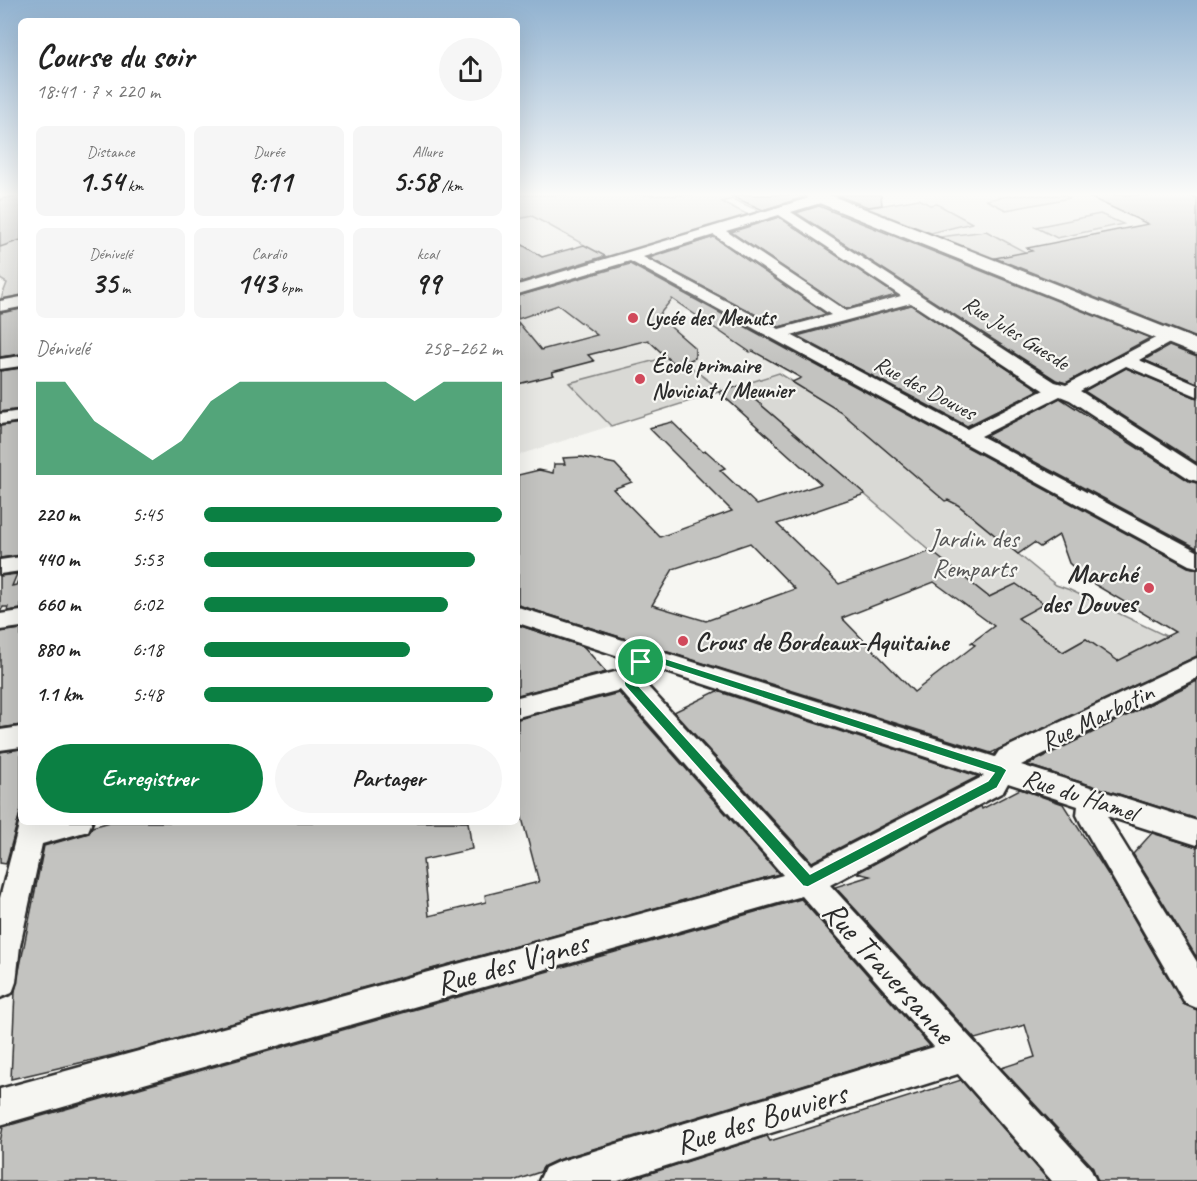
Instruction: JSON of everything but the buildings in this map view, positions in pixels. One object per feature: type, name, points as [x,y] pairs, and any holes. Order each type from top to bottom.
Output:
[{"type":"main road","points":[[953,250],[1197,348]]},
{"type":"street","points":[[523,289],[650,250]]},
{"type":"street","points":[[745,250],[843,316]]},
{"type":"street","name":"Rue Jules Guesde","points":[[842,250],[1049,386],[1076,396],[1197,475]]},
{"type":"street","name":"Rue des Douves","points":[[631,256],[1197,560]]},
{"type":"street","points":[[778,334],[915,297]]},
{"type":"street","points":[[0,306],[18,303]]},
{"type":"street","points":[[968,436],[1053,392],[1071,389],[1169,337]]},
{"type":"street","points":[[1125,360],[1197,391]]},
{"type":"street","points":[[0,364],[18,361]]},
{"type":"street","points":[[0,419],[18,416]]},
{"type":"street","points":[[0,567],[18,564]]},
{"type":"street","name":"Rue du Hamel","points":[[520,616],[1197,833]]},
{"type":"street","points":[[0,622],[18,619]]},
{"type":"street","points":[[520,706],[619,680],[629,683],[645,656]]},
{"type":"street","name":"Rue Marbotin","points":[[1001,770],[1008,759],[1197,667]]},
{"type":"street","name":"Rue Traversanne","points":[[629,683],[1077,1181]]},
{"type":"street","points":[[0,740],[18,738]]},
{"type":"street","name":"Rue des Vignes","points":[[0,1107],[808,881],[993,784],[1001,770]]},
{"type":"street","points":[[1093,800],[1091,815],[1197,992]]},
{"type":"street","points":[[0,982],[2,946],[32,828],[55,825]]},
{"type":"street","name":"Rue des Bouviers","points":[[558,1181],[964,1055]]},
{"type":"shaded area","points":[[520,250],[594,250],[601,254],[520,279]]},
{"type":"shaded area","points":[[974,250],[1197,250],[1197,316],[1054,257],[1012,265]]},
{"type":"shaded area","name":"École primaire Noviciat / Meunier","points":[[629,268],[699,307],[683,313],[704,328],[724,320],[804,365],[520,454],[520,296],[610,269]]},
{"type":"green space","points":[[0,250],[18,250],[18,298],[0,301],[7,283],[0,279]]},
{"type":"green space","points":[[594,250],[639,250],[610,259]]},
{"type":"green space","points":[[974,250],[1021,250],[1025,252],[1018,254],[1032,261],[1012,265]]},
{"type":"green space","points":[[675,355],[722,391],[611,426],[569,383]]},
{"type":"green space","name":"Jardin des Remparts","points":[[779,373],[841,412],[937,494],[958,505],[1056,585],[1166,636],[1118,661],[1086,639],[1063,652],[1018,618],[1043,603],[1016,584],[989,597],[957,574],[739,386]]},
{"type":"place","name":"Lycée des Menuts","points":[[633,318]]},
{"type":"place","name":"École primaire Noviciat / Meunier","points":[[640,379]]},
{"type":"place","name":"Marché des Douves","points":[[1149,588]]},
{"type":"place","name":"Crous de Bordeaux-Aquitaine","points":[[683,641]]},
{"type":"route","points":[[645,656],[1001,770],[993,784],[808,881],[629,683],[641,662],[645,656]]}]
